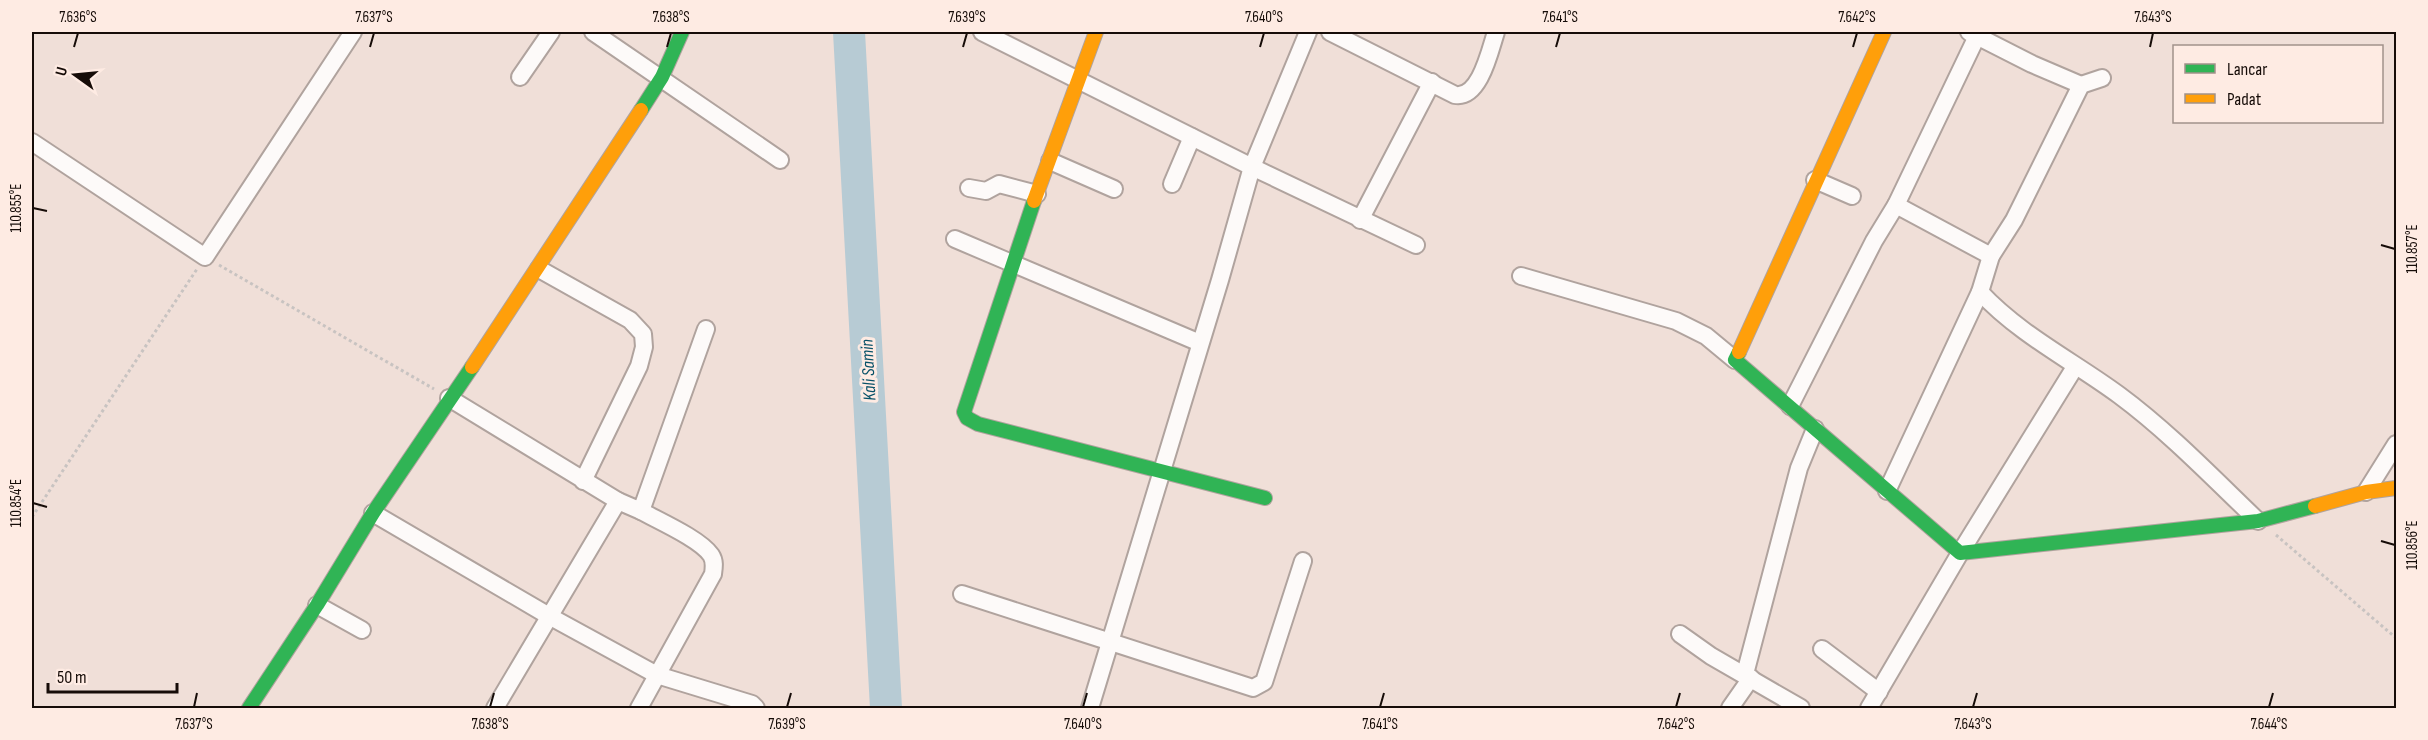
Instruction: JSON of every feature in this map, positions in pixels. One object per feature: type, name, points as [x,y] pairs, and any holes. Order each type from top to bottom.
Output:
[{"type":"street","points":[[32,142],[205,257],[353,32]]},
{"type":"street","points":[[520,77],[551,32]]},
{"type":"street","points":[[593,32],[662,77],[780,160]]},
{"type":"street","points":[[251,708],[373,513],[449,398],[539,269],[662,77],[682,32]]},
{"type":"street","points":[[982,32],[1252,167],[1416,245]]},
{"type":"street","points":[[1096,32],[1012,262],[964,406],[967,418],[978,424],[1265,498]]},
{"type":"street","points":[[1090,708],[1252,167],[1308,32]]},
{"type":"street","points":[[1330,32],[1432,81],[1455,95],[1466,95],[1481,75],[1496,32]]},
{"type":"street","points":[[1735,360],[1884,32]]},
{"type":"street","points":[[1790,406],[1874,242],[1896,205],[1975,33],[2032,64],[2081,85],[2102,78]]},
{"type":"street","points":[[1360,220],[1432,81]]},
{"type":"street","points":[[1887,491],[1980,292],[1991,256],[2014,220],[2081,85]]},
{"type":"street","points":[[1172,184],[1192,137]]},
{"type":"street","points":[[1050,161],[1114,189]]},
{"type":"street","points":[[1815,180],[1852,196]]},
{"type":"street","points":[[969,188],[986,190],[999,184],[1037,194]]},
{"type":"street","points":[[1896,205],[1991,256]]},
{"type":"street","points":[[956,238],[1200,343]]},
{"type":"street","points":[[539,269],[630,320],[643,334],[644,347],[639,366],[583,481]]},
{"type":"street","points":[[1521,276],[1676,321],[1706,336],[1960,554],[2258,521],[2366,492],[2397,488]]},
{"type":"street","points":[[1980,292],[2010,320],[2075,367],[2119,395],[2258,521]]},
{"type":"street","points":[[641,511],[706,329]]},
{"type":"street","points":[[1869,708],[2075,367]]},
{"type":"street","points":[[449,398],[583,481],[641,511],[710,554],[714,562],[713,574],[639,708]]},
{"type":"street","points":[[1730,708],[1748,676],[1799,468],[1815,429]]},
{"type":"street","points":[[2366,492],[2397,444]]},
{"type":"street","points":[[495,708],[618,501]]},
{"type":"street","points":[[373,513],[549,616],[657,675],[752,704],[756,708]]},
{"type":"street","points":[[962,594],[1252,688],[1260,685],[1270,667],[1303,561]]},
{"type":"street","points":[[317,605],[362,630]]},
{"type":"street","points":[[1680,634],[1711,656],[1801,708]]},
{"type":"street","points":[[1822,649],[1879,692]]},
{"type":"path","points":[[32,517],[205,257],[449,398]]},
{"type":"path","points":[[2258,521],[2397,638]]},
{"type":"waterway","name":"Kali Samin","points":[[849,32],[886,708]]},
{"type":"traffic: fast","points":[[641,110],[662,77],[682,32]]},
{"type":"traffic: fast","points":[[1034,201],[964,412],[967,418],[978,424],[1265,498]]},
{"type":"traffic: fast","points":[[1739,352],[1735,360],[1960,553],[2258,521],[2315,506]]},
{"type":"traffic: fast","points":[[249,708],[317,605],[373,513],[472,367]]},
{"type":"traffic: slow","points":[[1034,201],[1096,32]]},
{"type":"traffic: slow","points":[[1739,352],[1884,32]]},
{"type":"traffic: slow","points":[[472,367],[641,110]]},
{"type":"traffic: slow","points":[[2315,506],[2366,492],[2396,488]]}]
